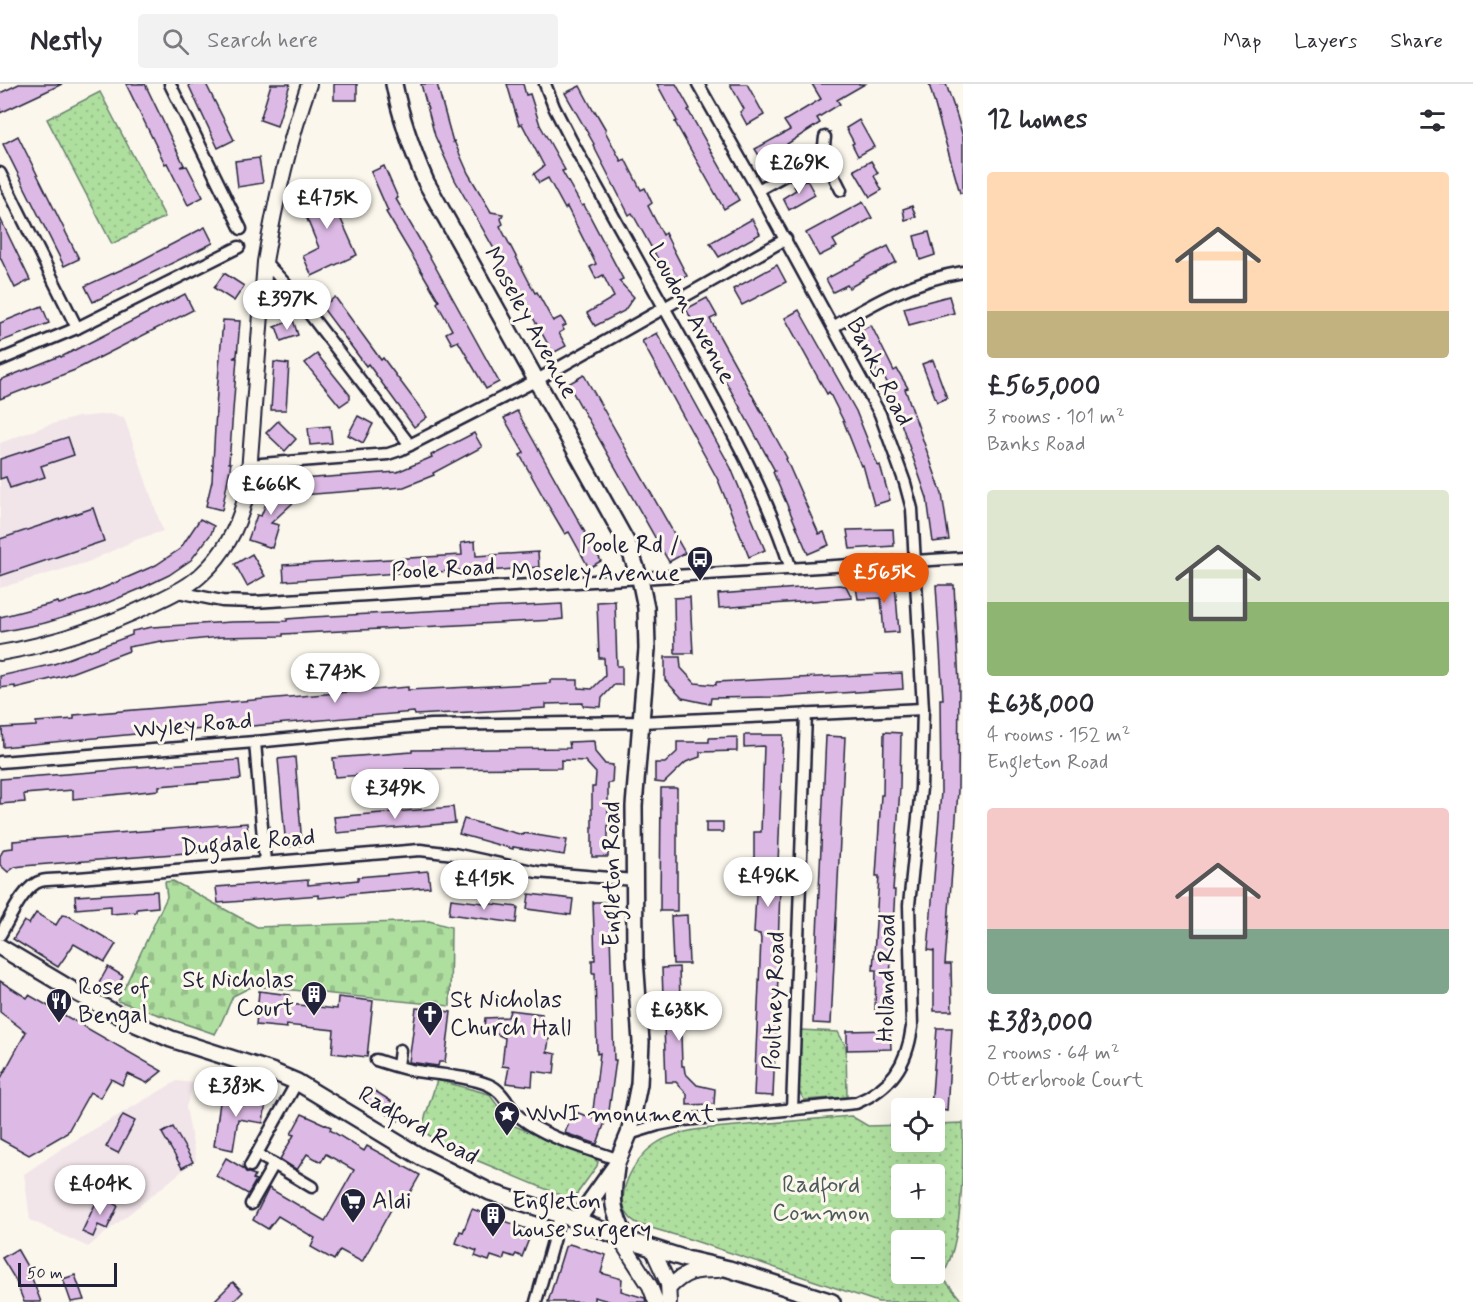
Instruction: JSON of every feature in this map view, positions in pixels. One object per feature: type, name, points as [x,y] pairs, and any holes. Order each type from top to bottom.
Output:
[{"type":"main road","name":"Moseley Avenue","points":[[394,84],[400,114],[426,182],[628,545],[640,579]]},
{"type":"main road","name":"Engleton Road","points":[[576,1220],[617,1163],[630,1134],[639,1084],[641,1042],[635,958],[634,806],[647,650],[646,608],[640,579]]},
{"type":"main road","name":"Radford Road","points":[[0,947],[79,994],[136,1024],[171,1039],[272,1071],[297,1082],[421,1157],[471,1183],[652,1248],[729,1269],[832,1302]]},
{"type":"main road","name":"Engleton Road","points":[[617,1163],[613,1193],[615,1217],[622,1238]]},
{"type":"street","points":[[170,84],[242,230]]},
{"type":"street","points":[[0,653],[52,642],[99,627],[178,592],[202,574],[233,536],[244,507],[265,262],[271,226],[309,84]]},
{"type":"street","name":"Loudon Avenue","points":[[545,84],[572,142],[761,488],[791,569]]},
{"type":"street","name":"Banks Road","points":[[698,84],[786,239],[880,414],[893,447],[912,509],[923,709]]},
{"type":"street","points":[[825,137],[823,154],[841,190]]},
{"type":"street","points":[[758,190],[823,154]]},
{"type":"street","points":[[0,174],[76,328]]},
{"type":"street","points":[[249,465],[388,454],[410,445],[537,381],[786,239]]},
{"type":"street","points":[[0,360],[76,328],[239,247]]},
{"type":"street","points":[[265,262],[292,291],[410,445]]},
{"type":"street","points":[[833,327],[899,290],[963,272]]},
{"type":"street","name":"Poole Road","points":[[178,592],[222,601],[254,602],[963,558]]},
{"type":"street","name":"Wyley Road","points":[[0,762],[431,726],[640,722],[923,709]]},
{"type":"street","name":"Holland Road","points":[[630,1134],[684,1120],[844,1106],[870,1097],[882,1089],[894,1076],[910,1045],[912,1027],[909,905],[921,788],[923,709]]},
{"type":"street","name":"Poultney Road","points":[[792,1110],[806,714]]},
{"type":"street","points":[[255,742],[265,862]]},
{"type":"street","name":"Dugdale Road","points":[[0,935],[27,890],[33,884],[41,881],[265,862],[434,851],[537,872],[634,880]]},
{"type":"street","points":[[398,1066],[400,1050]]},
{"type":"street","points":[[376,1060],[490,1085],[500,1093],[515,1113],[530,1124],[617,1163]]},
{"type":"street","points":[[250,1166],[297,1082]]},
{"type":"street","points":[[257,1154],[312,1187]]},
{"type":"street","points":[[251,1204],[274,1164]]},
{"type":"street","points":[[536,1302],[560,1216]]},
{"type":"street","points":[[622,1238],[655,1295],[656,1302]]},
{"type":"street","points":[[652,1248],[669,1295]]},
{"type":"street","points":[[669,1295],[684,1274],[699,1270],[729,1269]]},
{"type":"shaded area","points":[[108,414],[124,417],[163,531],[138,539],[88,562],[0,588],[0,443],[48,425],[78,417]]},
{"type":"shaded area","points":[[177,1081],[194,1083],[186,1107],[196,1160],[88,1247],[30,1220],[24,1174],[67,1145]]},
{"type":"green space","points":[[100,92],[165,217],[112,244],[47,119]]},
{"type":"green space","points":[[173,881],[257,927],[429,921],[451,927],[450,1006],[253,986],[233,996],[215,1034],[118,1001],[167,897],[165,882]]},
{"type":"green space","points":[[801,1030],[838,1032],[846,1047],[847,1097],[804,1100],[799,1091]]},
{"type":"green space","points":[[437,1080],[489,1094],[512,1125],[591,1157],[598,1162],[597,1166],[576,1195],[567,1198],[452,1150],[421,1130]]},
{"type":"green space","name":"Radford Common","points":[[851,1116],[868,1126],[891,1125],[891,1152],[945,1152],[945,1124],[963,1123],[962,1182],[958,1225],[949,1262],[945,1271],[945,1230],[891,1230],[891,1284],[945,1284],[945,1281],[963,1302],[878,1302],[641,1225],[630,1218],[625,1208],[623,1197],[630,1173],[645,1152],[654,1145],[683,1132]]},
{"type":"building","points":[[19,84],[62,84],[0,113],[0,93]]},
{"type":"building","points":[[126,84],[145,84],[184,165],[180,167],[187,166],[203,197],[188,205]]},
{"type":"building","points":[[188,84],[206,84],[234,140],[218,148]]},
{"type":"building","points":[[271,84],[290,84],[277,126],[260,120]]},
{"type":"building","points":[[334,84],[357,84],[357,100],[334,100]]},
{"type":"building","points":[[421,84],[437,84],[453,142],[468,173],[491,212],[503,214],[501,219],[503,224],[500,226],[535,293],[537,292],[553,321],[561,317],[566,325],[559,333],[566,346],[553,353],[455,180],[435,136]]},
{"type":"building","points":[[507,84],[523,84],[526,95],[530,94],[540,125],[565,170],[562,171],[582,206],[584,205],[623,279],[619,281],[634,297],[624,311],[595,326],[587,313],[614,297],[603,275],[596,279],[590,267],[596,264],[567,207],[565,209],[548,178],[539,183],[534,174],[544,166],[522,124],[519,125]]},
{"type":"building","points":[[657,84],[676,84],[690,109],[688,110],[739,200],[724,209],[675,122],[677,121]]},
{"type":"building","points":[[730,84],[747,84],[764,115],[747,125],[740,112],[744,109]]},
{"type":"building","points":[[812,84],[865,84],[837,100],[840,104],[817,118],[820,123],[787,144],[791,150],[778,158],[775,153],[762,160],[755,149],[790,130],[784,121],[821,99]]},
{"type":"building","points":[[929,84],[946,84],[957,116],[963,137],[963,193],[960,193]]},
{"type":"building","points":[[580,86],[621,161],[625,159],[641,190],[645,188],[652,203],[648,206],[687,276],[672,284],[632,213],[629,215],[594,144],[565,93]]},
{"type":"building","points":[[859,120],[874,147],[858,156],[846,128]]},
{"type":"building","points":[[18,136],[79,259],[64,266],[3,144]]},
{"type":"building","points":[[259,158],[263,183],[238,187],[235,161]]},
{"type":"building","points":[[871,161],[878,173],[874,176],[882,190],[870,197],[854,170]]},
{"type":"building","points":[[384,166],[398,198],[396,199],[499,382],[486,389],[458,341],[452,344],[446,333],[452,330],[437,303],[439,301],[386,212],[388,211],[371,172]]},
{"type":"building","points":[[807,180],[815,195],[789,210],[783,198],[796,190],[794,186]]},
{"type":"building","points":[[327,186],[329,189],[335,186],[345,208],[340,210],[342,214],[339,215],[357,255],[312,276],[303,256],[319,248],[300,202],[308,199],[306,195]]},
{"type":"building","points":[[863,202],[872,218],[833,240],[837,247],[819,256],[806,233]]},
{"type":"building","points":[[912,206],[916,217],[905,220],[903,209]]},
{"type":"building","points":[[0,218],[30,280],[15,288],[0,257]]},
{"type":"building","points":[[752,219],[760,234],[719,257],[710,243]]},
{"type":"building","points":[[205,227],[213,243],[93,302],[85,286],[136,263]]},
{"type":"building","points":[[929,232],[935,255],[920,260],[914,236]]},
{"type":"building","points":[[888,246],[896,262],[849,288],[847,285],[833,292],[826,279]]},
{"type":"building","points":[[777,265],[786,282],[742,305],[733,289]]},
{"type":"building","points":[[224,273],[244,286],[234,301],[214,288]]},
{"type":"building","points":[[185,294],[193,310],[75,370],[0,399],[0,380],[61,357]]},
{"type":"building","points":[[949,296],[954,313],[909,325],[904,308]]},
{"type":"building","points":[[335,297],[381,360],[383,358],[427,417],[414,427],[368,364],[366,366],[322,307]]},
{"type":"building","points":[[707,298],[717,316],[710,319],[787,458],[819,534],[824,532],[829,545],[808,554],[773,472],[775,471],[686,309]]},
{"type":"building","points":[[42,306],[49,323],[0,342],[0,323]]},
{"type":"building","points":[[799,310],[856,411],[878,466],[880,465],[890,500],[874,505],[863,465],[861,466],[843,420],[785,318]]},
{"type":"building","points":[[223,320],[240,321],[237,356],[233,358],[237,358],[229,463],[231,463],[222,510],[206,506],[212,481]]},
{"type":"building","points":[[293,320],[298,335],[281,341],[274,327]]},
{"type":"building","points":[[871,325],[894,371],[897,369],[908,388],[905,389],[942,494],[949,540],[933,542],[927,498],[893,400],[896,399],[882,373],[878,375],[857,333]]},
{"type":"building","points":[[657,333],[731,468],[765,550],[749,557],[718,480],[642,341]]},
{"type":"building","points":[[317,354],[350,395],[350,399],[340,406],[305,363]]},
{"type":"building","points":[[933,360],[947,398],[937,402],[922,364]]},
{"type":"building","points":[[274,362],[289,364],[286,410],[271,410]]},
{"type":"building","points":[[584,375],[685,553],[669,562],[568,384]]},
{"type":"building","points":[[517,411],[601,561],[589,568],[569,532],[565,534],[520,455],[524,453],[504,418]]},
{"type":"building","points":[[358,416],[373,424],[363,443],[348,435]]},
{"type":"building","points":[[278,421],[296,439],[285,451],[266,433]]},
{"type":"building","points":[[330,426],[332,443],[310,445],[308,428]]},
{"type":"building","points":[[474,433],[482,447],[433,473],[434,475],[404,487],[302,495],[301,479],[397,472],[432,457],[431,455]]},
{"type":"building","points":[[68,437],[74,455],[41,466],[45,477],[10,488],[6,477],[0,479],[0,459]]},
{"type":"building","points":[[280,482],[296,500],[271,523],[279,525],[272,548],[248,540],[257,515],[261,516],[267,501],[263,497]]},
{"type":"building","points":[[93,508],[104,541],[0,576],[0,539]]},
{"type":"building","points":[[200,519],[214,526],[211,534],[191,560],[169,575],[95,608],[45,623],[0,632],[0,617],[58,602],[59,604],[87,595],[156,565],[180,549]]},
{"type":"building","points":[[893,529],[894,546],[850,549],[847,530]]},
{"type":"building","points":[[475,541],[476,556],[538,552],[539,567],[463,573],[463,570],[413,574],[413,572],[284,581],[283,565],[462,555],[461,543]]},
{"type":"building","points":[[252,554],[265,576],[247,586],[235,564]]},
{"type":"building","points":[[895,584],[899,632],[884,633],[881,598],[858,599],[856,587]]},
{"type":"building","points":[[936,585],[954,585],[959,683],[958,791],[945,964],[951,964],[952,1011],[934,1011],[934,951],[928,950],[941,792],[940,699],[943,699]]},
{"type":"building","points":[[846,586],[852,598],[719,608],[718,594]]},
{"type":"building","points":[[690,597],[693,653],[675,653],[674,598]]},
{"type":"building","points":[[615,601],[617,666],[622,666],[622,685],[614,685],[602,698],[601,707],[583,706],[583,703],[546,704],[546,708],[415,715],[414,712],[146,733],[3,747],[2,728],[36,726],[36,722],[74,719],[74,715],[408,687],[408,690],[578,680],[578,688],[592,689],[605,676],[604,658],[599,658],[597,602]]},
{"type":"building","points":[[562,604],[563,619],[554,620],[283,634],[283,636],[221,637],[162,643],[162,641],[128,647],[129,651],[63,676],[15,688],[15,686],[0,688],[0,676],[54,664],[132,635],[132,631],[152,627]]},
{"type":"building","points":[[665,657],[680,657],[681,668],[695,683],[716,685],[716,682],[902,673],[903,689],[778,697],[711,698],[710,704],[682,698],[665,680]]},
{"type":"building","points":[[884,732],[901,733],[900,788],[893,890],[895,890],[890,1010],[875,1010],[876,970],[873,970],[879,876],[876,876],[881,795],[883,795]]},
{"type":"building","points":[[744,735],[783,735],[773,1096],[754,1095],[761,939],[760,934],[754,933],[756,894],[759,894],[760,872],[754,872],[754,832],[761,832],[764,746],[744,747]]},
{"type":"building","points":[[826,736],[845,737],[831,1024],[813,1023]]},
{"type":"building","points":[[737,737],[737,751],[700,752],[700,757],[686,762],[664,783],[655,782],[655,763],[665,763],[677,752],[677,742],[709,742],[709,738]]},
{"type":"building","points":[[594,741],[595,752],[605,764],[613,765],[612,783],[608,783],[608,857],[592,857],[592,787],[595,787],[596,773],[585,761],[561,760],[561,768],[405,769],[405,772],[335,777],[333,758],[412,752],[412,750],[570,748],[569,742]]},
{"type":"building","points":[[295,757],[302,845],[286,847],[278,759]]},
{"type":"building","points":[[239,760],[241,779],[159,786],[159,790],[73,799],[73,790],[24,794],[25,802],[0,804],[0,779]]},
{"type":"building","points":[[661,788],[677,788],[677,911],[660,911]]},
{"type":"building","points":[[453,807],[455,823],[336,833],[334,817]]},
{"type":"building","points":[[464,819],[523,835],[523,833],[567,840],[564,855],[513,847],[513,849],[459,834]]},
{"type":"building","points":[[706,822],[723,822],[723,832],[706,832]]},
{"type":"building","points":[[247,823],[249,848],[23,866],[15,867],[8,872],[0,865],[0,856],[4,849],[13,848],[13,841]]},
{"type":"building","points":[[428,871],[430,887],[319,898],[319,895],[218,903],[216,887],[308,880],[308,885],[358,880],[358,877]]},
{"type":"building","points":[[157,891],[158,907],[137,909],[137,912],[111,914],[111,906],[76,909],[75,896]]},
{"type":"building","points":[[529,894],[573,899],[571,915],[527,909]]},
{"type":"building","points":[[451,899],[518,907],[516,923],[449,914]]},
{"type":"building","points":[[593,902],[609,902],[614,1060],[616,1060],[609,1111],[597,1144],[565,1133],[573,1111],[592,1118],[598,1070],[600,1053],[597,1054],[595,973],[592,973],[592,960],[595,960]]},
{"type":"building","points":[[36,913],[56,925],[62,915],[69,916],[116,944],[105,962],[74,944],[58,967],[13,939],[24,921],[29,924]]},
{"type":"building","points":[[687,915],[689,964],[673,964],[671,916]]},
{"type":"building","points":[[108,967],[123,976],[113,994],[98,985]]},
{"type":"building","points":[[679,967],[682,1066],[684,1066],[685,1073],[697,1085],[715,1089],[714,1104],[687,1105],[687,1094],[676,1082],[666,1082],[662,968]]},
{"type":"building","points":[[0,981],[27,998],[29,995],[162,1071],[147,1083],[128,1074],[122,1085],[111,1079],[100,1098],[90,1092],[67,1133],[29,1155],[0,1139],[0,1080],[26,1032],[0,1012]]},
{"type":"building","name":"St Nicholas Court","points":[[259,991],[290,995],[289,1004],[337,1009],[338,997],[373,1001],[367,1057],[332,1053],[334,1030],[286,1025],[287,1028],[256,1025]]},
{"type":"building","name":"St Nicholas Church Hall","points":[[416,1008],[451,1012],[445,1062],[439,1062],[438,1066],[409,1062]]},
{"type":"building","points":[[510,1010],[542,1014],[541,1025],[551,1027],[547,1052],[556,1054],[554,1074],[533,1071],[532,1086],[506,1083],[509,1067],[502,1066],[505,1038],[484,1028],[485,1018],[508,1017]]},
{"type":"building","points":[[937,1028],[952,1028],[947,1111],[945,1111],[945,1098],[932,1098]]},
{"type":"building","points":[[890,1030],[891,1049],[847,1050],[847,1031]]},
{"type":"building","points":[[372,1089],[405,1110],[398,1121],[365,1100]]},
{"type":"building","points":[[221,1095],[266,1102],[263,1123],[238,1119],[233,1150],[214,1146]]},
{"type":"building","points":[[302,1114],[331,1127],[330,1130],[364,1151],[367,1146],[420,1175],[405,1201],[398,1197],[362,1262],[340,1250],[334,1260],[311,1247],[315,1238],[278,1216],[268,1229],[253,1220],[269,1188],[325,1221],[354,1170],[326,1154],[321,1162],[307,1154],[297,1170],[280,1159],[294,1135],[291,1134]]},
{"type":"building","points":[[123,1115],[135,1121],[118,1153],[106,1147]]},
{"type":"building","points":[[173,1127],[193,1162],[182,1168],[162,1133]]},
{"type":"building","points":[[226,1158],[246,1172],[255,1175],[253,1179],[256,1180],[248,1194],[216,1176]]},
{"type":"building","points":[[99,1196],[118,1206],[107,1229],[98,1225],[93,1237],[82,1232]]},
{"type":"building","name":"Engleton house surgery","points":[[472,1209],[532,1231],[522,1257],[516,1254],[514,1257],[505,1254],[503,1260],[491,1256],[489,1261],[475,1256],[477,1251],[456,1243]]},
{"type":"building","points":[[569,1244],[606,1255],[601,1273],[622,1279],[621,1291],[645,1298],[646,1302],[612,1302],[594,1297],[594,1302],[548,1302],[565,1247]]},
{"type":"building","points":[[17,1249],[28,1268],[41,1302],[24,1302],[15,1279],[2,1258]]},
{"type":"building","points":[[75,1275],[84,1300],[71,1302],[63,1279]]},
{"type":"building","points":[[233,1282],[243,1292],[233,1302],[213,1302]]},
{"type":"place","name":"Poole Rd / Moseley Avenue","points":[[700,582]]},
{"type":"place","name":"St Nicholas Court","points":[[314,1017]]},
{"type":"place","name":"Rose of Bengal","points":[[59,1024]]},
{"type":"place","name":"St Nicholas Church Hall","points":[[430,1037]]},
{"type":"place","name":"WWI monument","points":[[507,1137]]},
{"type":"place","name":"Aldi","points":[[353,1224]]},
{"type":"place","name":"Engleton house surgery","points":[[493,1238]]}]
